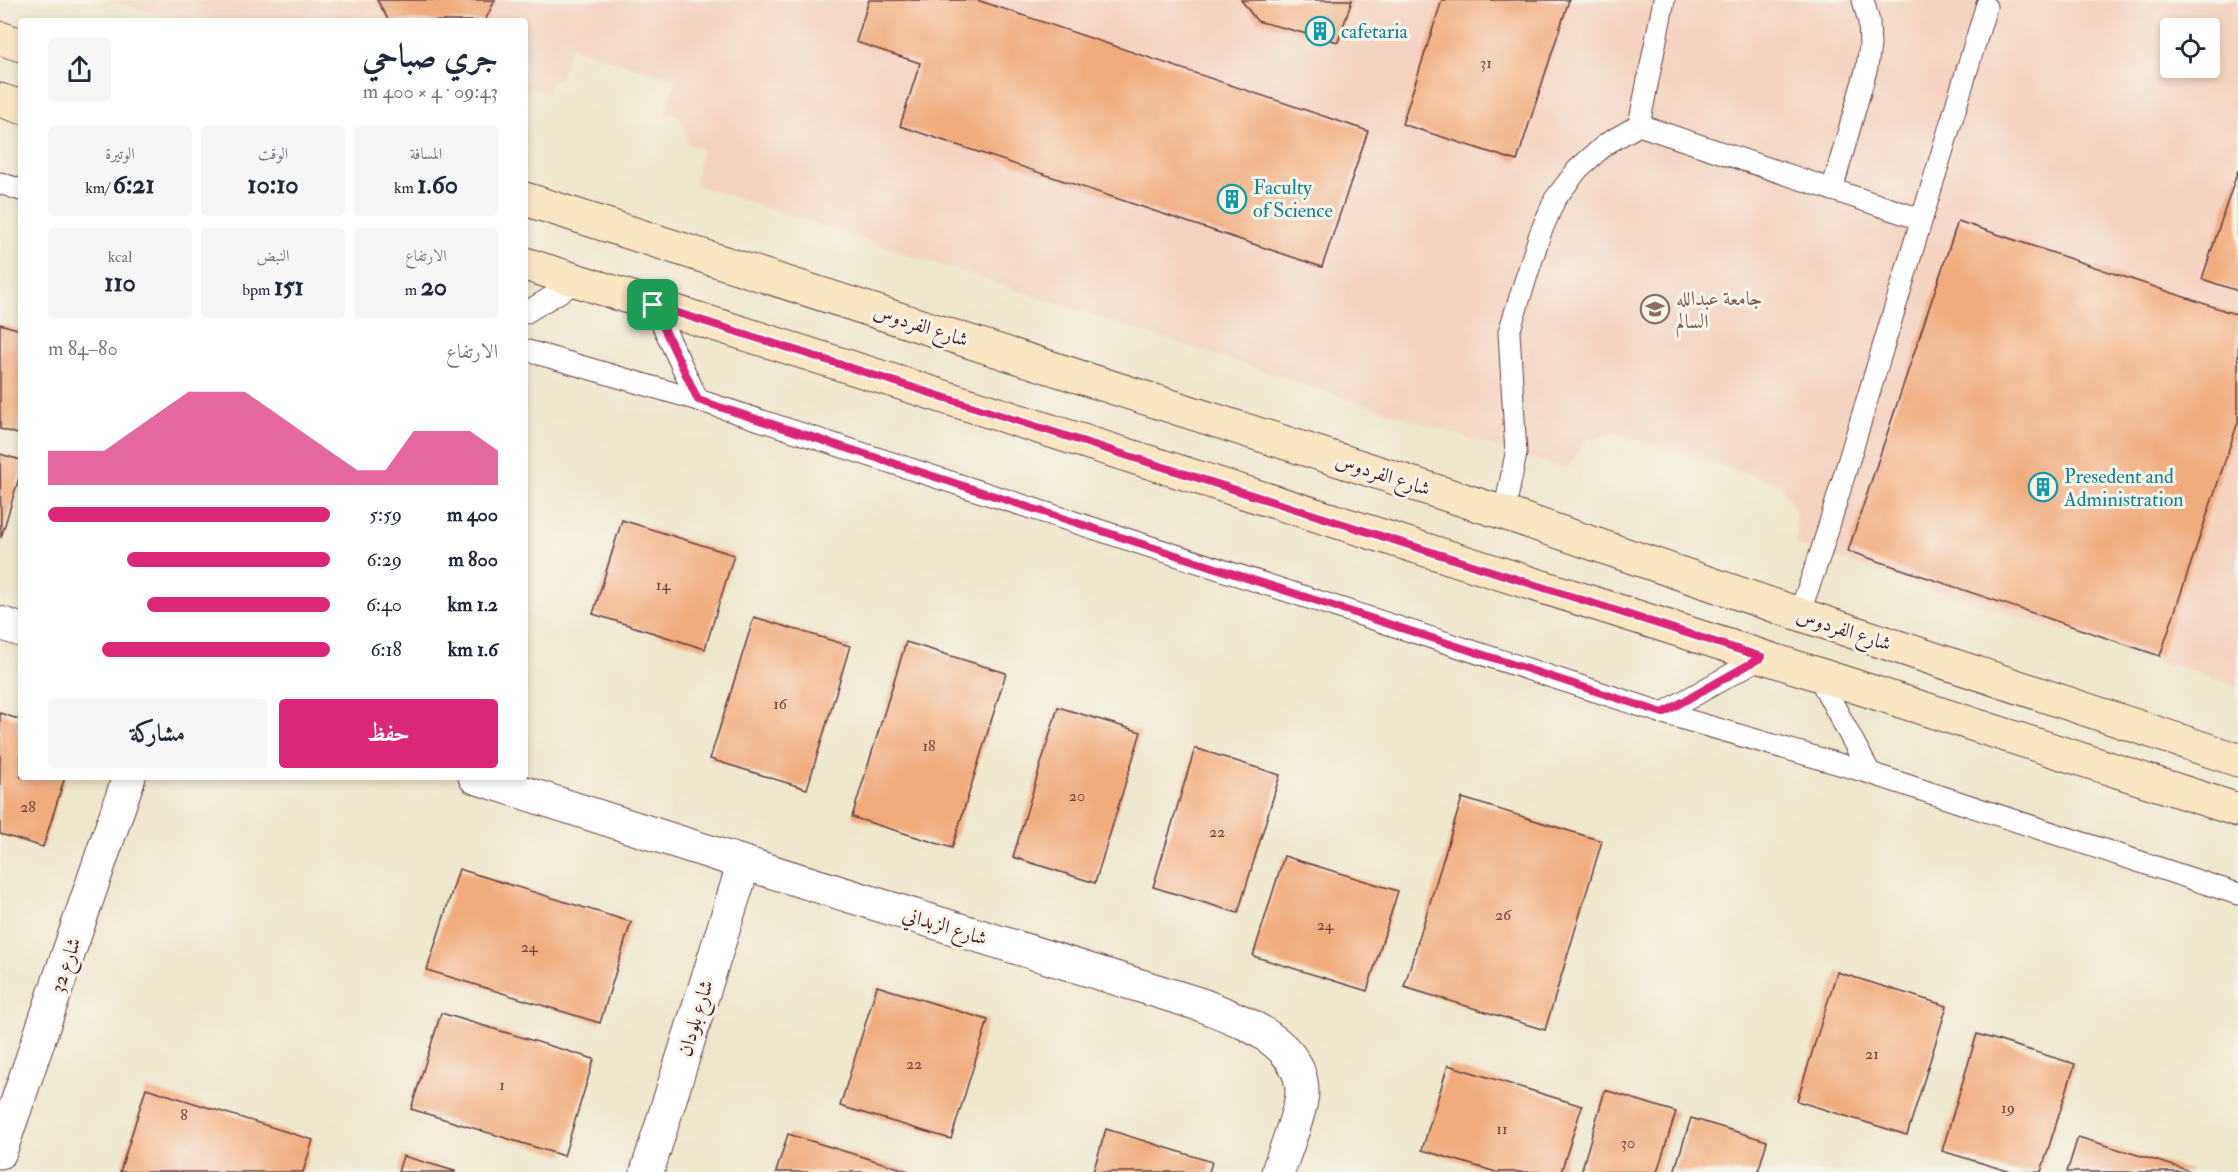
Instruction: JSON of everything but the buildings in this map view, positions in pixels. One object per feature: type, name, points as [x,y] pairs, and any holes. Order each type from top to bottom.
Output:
[{"type":"street","points":[[0,38],[18,44]]},
{"type":"street","points":[[0,100],[18,106]]},
{"type":"street","name":"شارع الفردوس","points":[[528,200],[1504,513],[2238,760]]},
{"type":"street","points":[[528,265],[2238,810]]},
{"type":"street","points":[[0,623],[18,629]]},
{"type":"street","name":"شارع 32","points":[[0,1152],[128,780]]},
{"type":"street","name":"شارع الزبداني","points":[[484,780],[1202,1005],[1267,1035],[1288,1055],[1295,1066],[1302,1092],[1278,1172]]},
{"type":"street","name":"شارع بلودان","points":[[647,1172],[744,863]]},
{"type":"lane","points":[[1639,125],[1664,0]]},
{"type":"lane","points":[[1832,190],[1867,66],[1870,45],[1869,22],[1863,0]]},
{"type":"lane","points":[[1799,614],[1821,552],[1986,7]]},
{"type":"lane","points":[[1504,513],[1516,454],[1509,332],[1540,234],[1556,199],[1578,169],[1606,144],[1639,125],[1920,219]]},
{"type":"lane","points":[[0,183],[18,188]]},
{"type":"lane","points":[[528,311],[578,281]]},
{"type":"lane","points":[[653,305],[698,400]]},
{"type":"lane","points":[[528,351],[698,400],[1663,713],[1870,773],[2238,894]]},
{"type":"lane","points":[[1663,713],[1762,657]]},
{"type":"lane","points":[[1817,674],[1870,773]]},
{"type":"shaded area","name":"جامعة عبدالله السالم","points":[[109,0],[2238,0],[2238,686],[1797,546],[1795,511],[1780,484],[1616,433],[1588,439],[1566,469],[694,184],[702,149],[688,145],[681,117],[665,113],[676,79],[570,47],[561,78],[553,81],[546,92],[528,89],[528,18],[168,18]]},
{"type":"place","name":"cafetaria","points":[[1320,31]]},
{"type":"place","name":"Faculty of Science","points":[[1232,199]]},
{"type":"place","name":"جامعة عبدالله السالم","points":[[1655,309]]},
{"type":"place","name":"Presedent and Administration","points":[[2043,487]]},
{"type":"route","points":[[653,305],[1762,657],[1663,713],[698,400],[653,305]]}]
